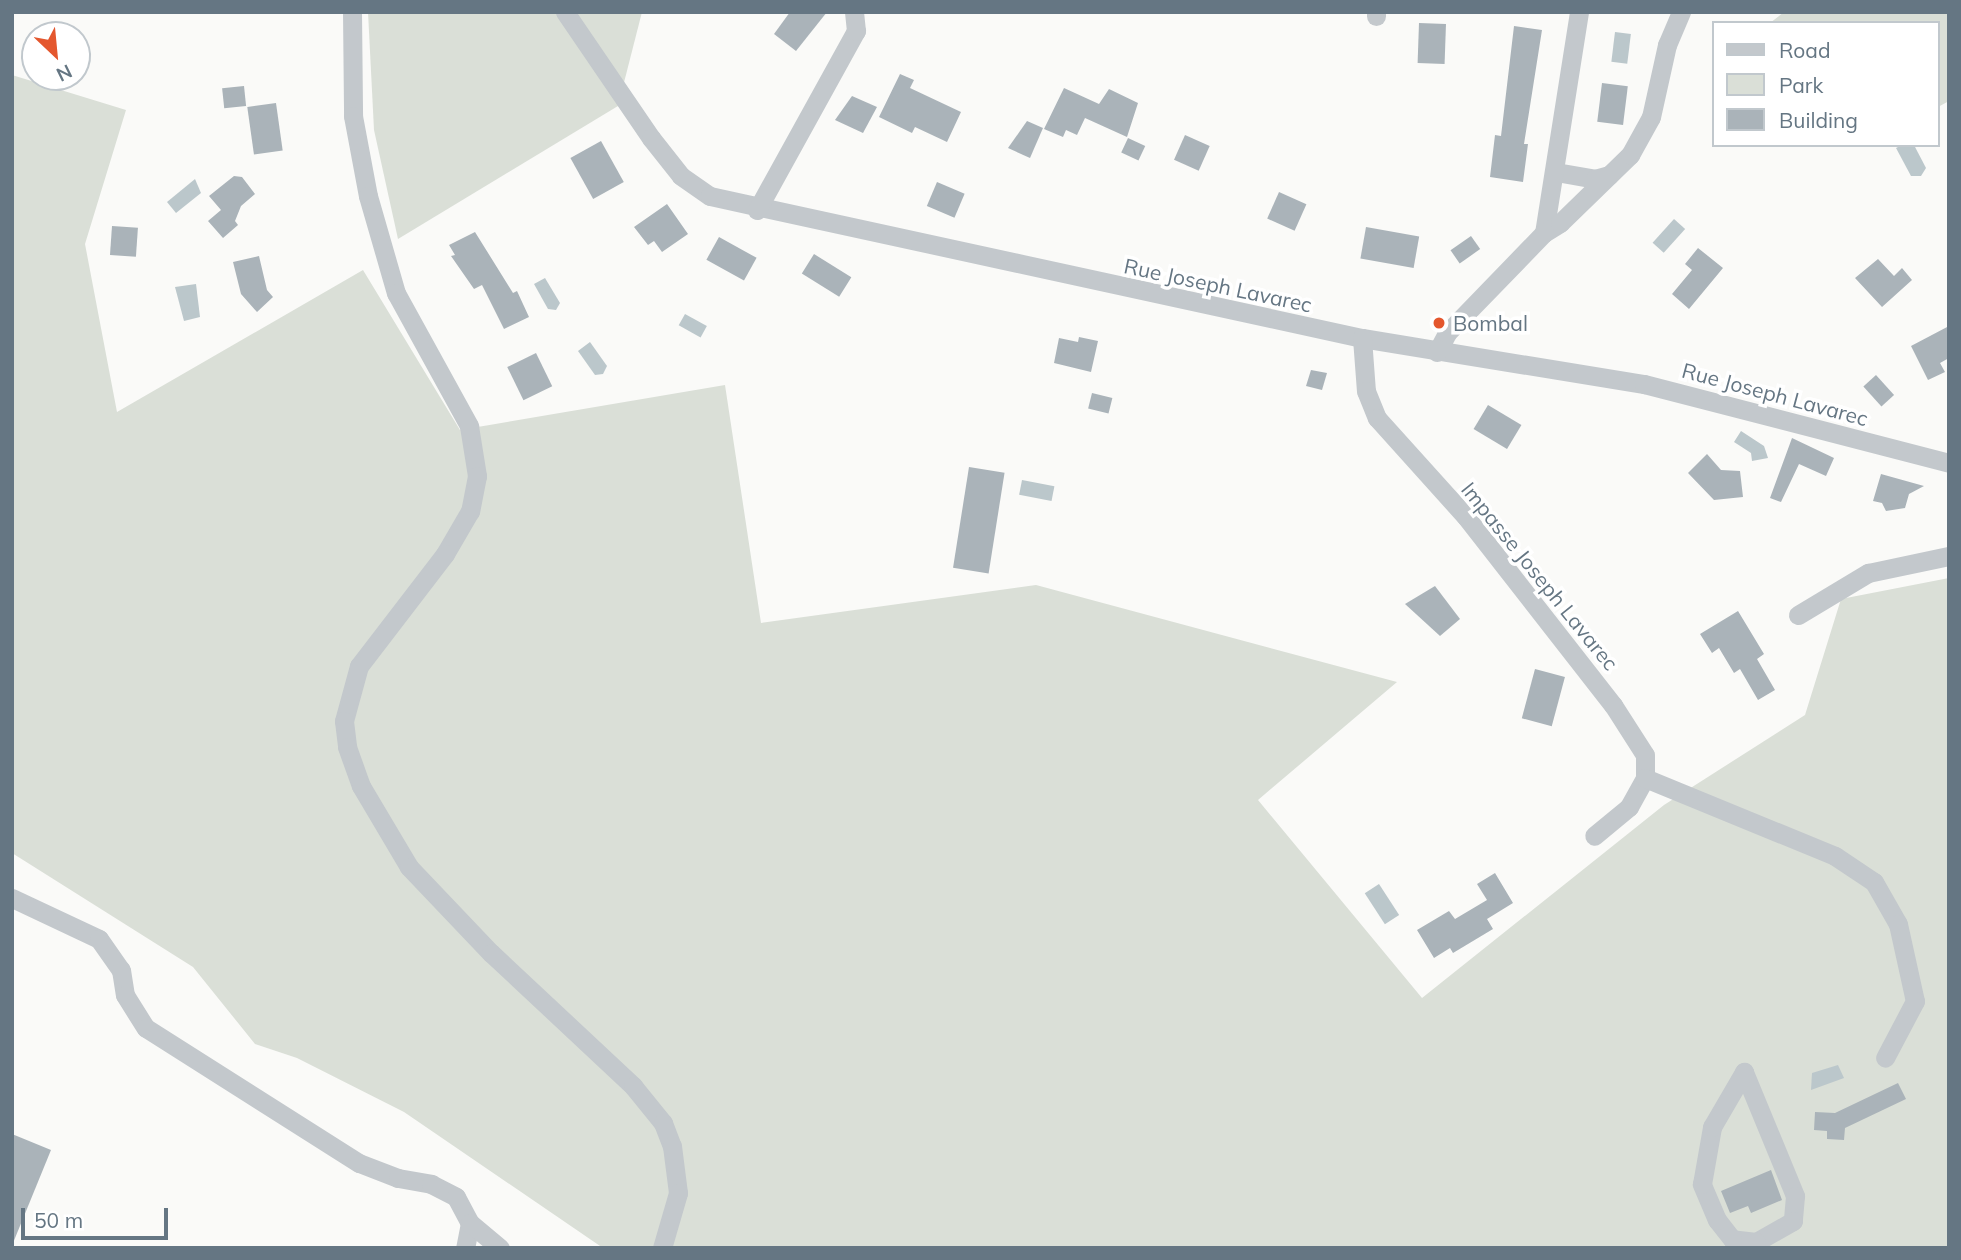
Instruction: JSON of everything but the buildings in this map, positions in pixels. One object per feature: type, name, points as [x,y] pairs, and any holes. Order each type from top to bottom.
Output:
[{"type":"street","points":[[352,12],[353,116],[368,196],[396,293],[469,426],[477,476],[471,511],[445,554],[359,666],[344,721],[347,747],[361,786],[409,867],[491,953],[633,1086],[663,1123],[673,1146],[678,1192],[662,1248]]},
{"type":"street","name":"Rue Joseph Lavarec","points":[[565,12],[681,177],[710,197],[757,210],[1362,338],[1644,384],[1949,463]]},
{"type":"street","points":[[757,210],[856,31],[854,12]]},
{"type":"street","points":[[1544,233],[1556,172],[1579,12]]},
{"type":"street","points":[[1437,352],[1447,334],[1544,233],[1630,155],[1651,117],[1667,45],[1681,12]]},
{"type":"street","points":[[1556,172],[1595,179],[1609,175]]},
{"type":"street","name":"Impasse Joseph Lavarec","points":[[1362,338],[1366,391],[1377,418],[1466,517],[1613,705],[1645,755],[1645,778]]},
{"type":"street","points":[[1798,614],[1868,573],[1949,556]]},
{"type":"street","points":[[1594,836],[1629,807],[1645,778],[1835,856],[1874,882],[1898,924],[1915,1001],[1885,1058]]},
{"type":"street","points":[[12,898],[99,939],[121,970],[125,995],[146,1028],[359,1163],[398,1178],[431,1184],[456,1196],[470,1223],[500,1248]]},
{"type":"street","points":[[1744,1072],[1795,1196],[1793,1221],[1756,1242],[1732,1239],[1717,1220],[1702,1184],[1712,1126],[1744,1072]]},
{"type":"street","points":[[465,1248],[470,1223]]},
{"type":"green space","points":[[368,12],[642,12],[618,106],[398,239],[374,130]]},
{"type":"green space","points":[[1784,12],[1949,12],[1949,101],[1940,106],[1940,21],[1773,21]]},
{"type":"green space","points":[[12,75],[21,78],[21,91],[64,91],[126,110],[85,244],[117,412],[363,270],[460,430],[725,385],[761,623],[1036,585],[1397,682],[1258,800],[1422,998],[1664,805],[1805,715],[1841,599],[1949,578],[1949,1248],[603,1248],[404,1112],[297,1058],[255,1044],[193,967],[12,853]]},
{"type":"shaded area","points":[[1615,32],[1631,34],[1627,64],[1611,62]]},
{"type":"shaded area","points":[[1915,147],[1926,168],[1921,176],[1911,176],[1896,148]]},
{"type":"shaded area","points":[[195,179],[201,193],[176,213],[167,202]]},
{"type":"shaded area","points":[[1674,219],[1685,229],[1664,253],[1653,243]]},
{"type":"shaded area","points":[[545,278],[560,303],[556,310],[548,309],[534,284]]},
{"type":"shaded area","points":[[196,284],[200,317],[184,321],[175,287]]},
{"type":"shaded area","points":[[685,314],[707,326],[701,337],[679,325]]},
{"type":"shaded area","points":[[590,342],[607,366],[603,374],[595,375],[578,351]]},
{"type":"shaded area","points":[[1741,431],[1764,446],[1768,458],[1752,461],[1751,453],[1734,442]]},
{"type":"shaded area","points":[[1022,480],[1054,486],[1052,501],[1019,495]]},
{"type":"shaded area","points":[[1379,884],[1399,915],[1385,924],[1365,893]]},
{"type":"shaded area","points":[[1838,1065],[1844,1078],[1811,1090],[1812,1073]]},
{"type":"place","name":"Bombal","points":[[1439,323]]}]
